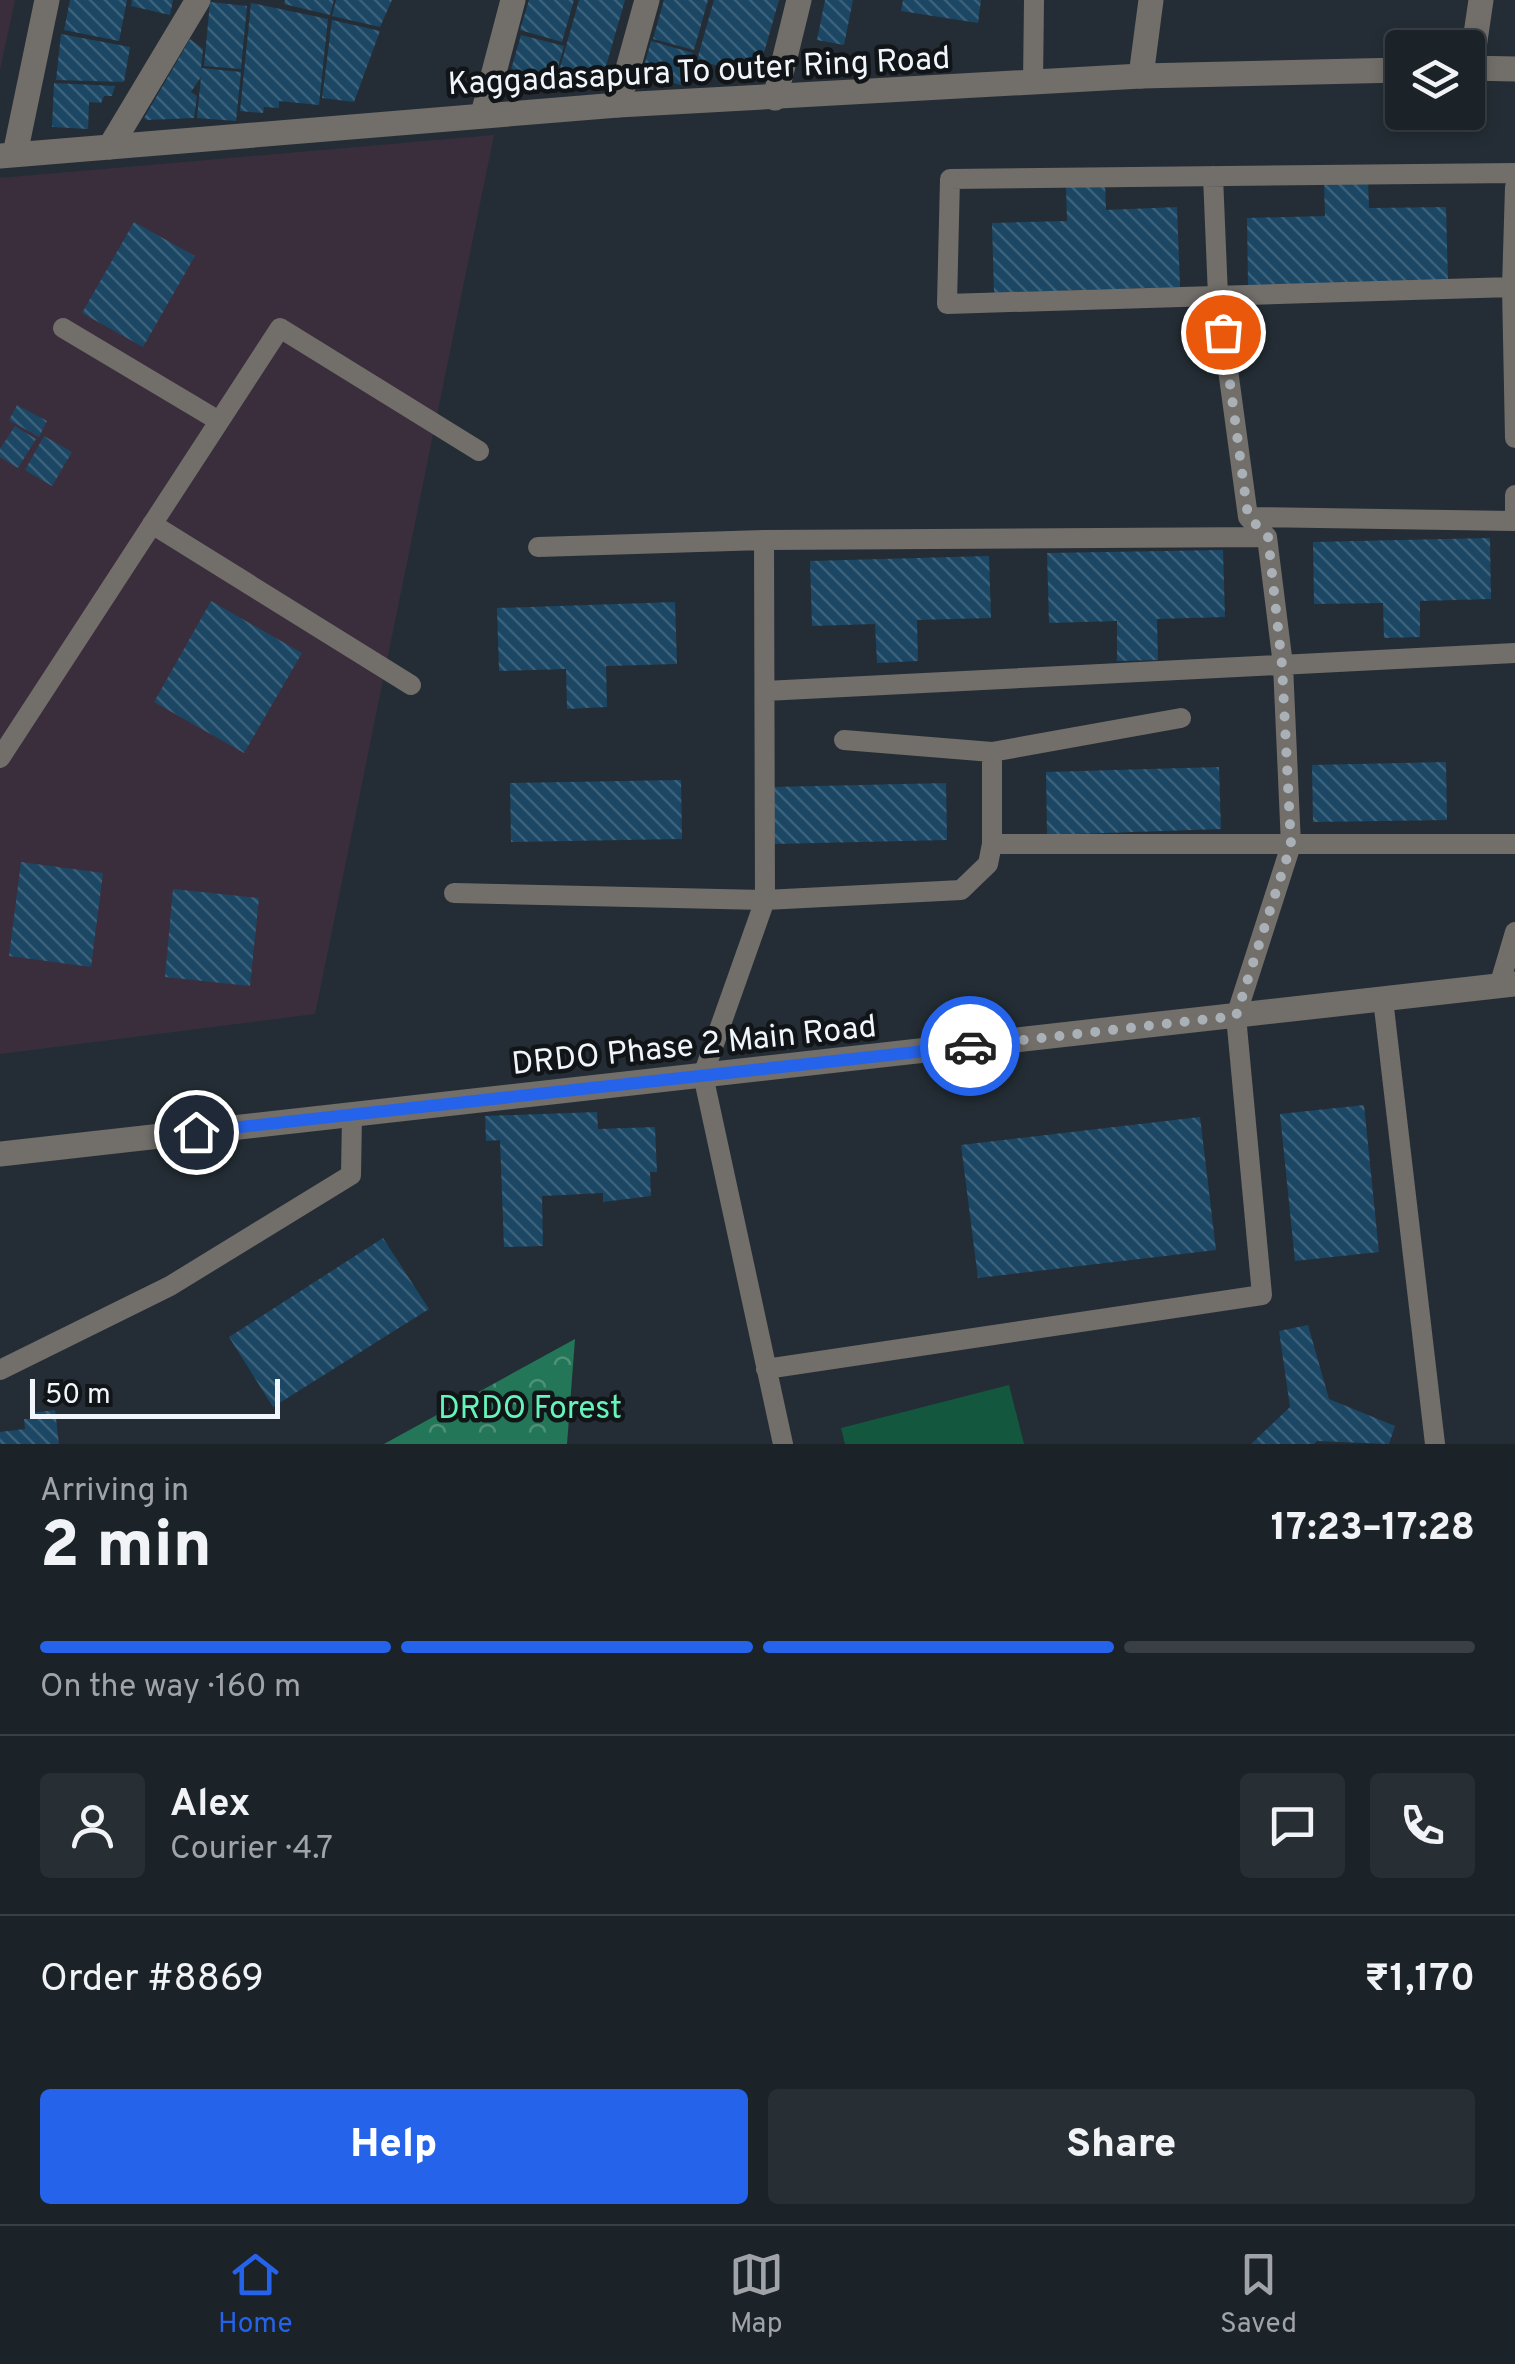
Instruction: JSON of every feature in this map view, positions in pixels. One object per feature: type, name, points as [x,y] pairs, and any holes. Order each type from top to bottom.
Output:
[{"type":"street","points":[[8,155],[47,0]]},
{"type":"street","points":[[110,147],[198,0]]},
{"type":"street","points":[[483,114],[513,0]]},
{"type":"street","points":[[618,105],[646,0]]},
{"type":"street","points":[[775,98],[799,0]]},
{"type":"street","points":[[1142,76],[1150,0]]},
{"type":"street","points":[[1476,30],[1481,0]]},
{"type":"street","points":[[1485,68],[1515,69]]},
{"type":"street","name":"Kaggadasapura To outer Ring Road","points":[[8,155],[618,105],[1142,76],[1385,70]]},
{"type":"street","name":"DRDO Phase 2 Main Road","points":[[0,1154],[1507,985]]},
{"type":"lane","points":[[1033,84],[1034,0]]},
{"type":"lane","points":[[1512,287],[947,304],[950,179],[1515,173]]},
{"type":"lane","points":[[766,1368],[1262,1295],[1236,1016],[1291,845],[1282,665],[1268,537],[1248,516],[1218,296],[1213,176]]},
{"type":"lane","points":[[1515,187],[1515,438]]},
{"type":"lane","points":[[63,328],[220,421]]},
{"type":"lane","points":[[0,758],[280,328],[479,451]]},
{"type":"lane","points":[[1248,516],[1514,521],[1515,495]]},
{"type":"lane","points":[[152,524],[411,685]]},
{"type":"lane","points":[[538,548],[764,540],[1268,537]]},
{"type":"lane","points":[[764,540],[765,900],[703,1076],[782,1444]]},
{"type":"lane","points":[[765,691],[1515,653]]},
{"type":"lane","points":[[844,740],[992,752],[1181,718]]},
{"type":"lane","points":[[454,893],[765,900],[961,890],[988,864],[992,844],[992,752]]},
{"type":"lane","points":[[992,844],[1515,844]]},
{"type":"lane","points":[[1507,985],[1515,932]]},
{"type":"lane","points":[[1383,999],[1435,1444]]},
{"type":"lane","points":[[0,1370],[170,1286],[351,1175],[352,1114]]},
{"type":"shaded area","points":[[0,0],[15,0],[0,70]]},
{"type":"shaded area","points":[[494,135],[315,1014],[0,1054],[0,178]]},
{"type":"green space","name":"DRDO Forest","points":[[575,1339],[567,1444],[384,1444]]},
{"type":"green space","points":[[1009,1385],[1024,1444],[845,1444],[841,1428]]},
{"type":"building","points":[[70,0],[127,0],[119,41],[64,30]]},
{"type":"building","points":[[132,0],[173,0],[170,15],[131,6]]},
{"type":"building","points":[[285,0],[334,0],[330,15],[284,4]]},
{"type":"building","points":[[336,0],[392,0],[380,27],[332,16]]},
{"type":"building","points":[[529,0],[574,0],[562,42],[520,30]]},
{"type":"building","points":[[579,0],[625,0],[600,87],[576,80],[574,87],[556,82]]},
{"type":"building","points":[[664,0],[708,0],[694,50],[653,39]]},
{"type":"building","points":[[714,0],[779,0],[757,77],[697,60]]},
{"type":"building","points":[[825,0],[853,0],[844,45],[817,40]]},
{"type":"building","points":[[903,0],[981,0],[978,23],[901,11]]},
{"type":"building","points":[[210,2],[247,6],[241,69],[204,66]]},
{"type":"building","points":[[251,3],[328,19],[319,105],[279,101],[279,108],[264,107],[263,113],[240,111]]},
{"type":"building","points":[[332,20],[380,31],[354,102],[322,98]]},
{"type":"building","points":[[61,34],[130,47],[124,82],[56,80]]},
{"type":"building","points":[[521,35],[564,46],[551,92],[508,80]]},
{"type":"building","points":[[190,39],[203,49],[201,68],[241,72],[236,121],[197,118],[201,77],[191,92],[197,96],[194,118],[144,118]]},
{"type":"building","points":[[651,41],[693,53],[684,86],[642,74]]},
{"type":"building","points":[[54,83],[115,86],[112,96],[104,96],[101,103],[89,102],[88,129],[52,127]]},
{"type":"building","points":[[1368,180],[1369,208],[1446,207],[1448,282],[1248,285],[1247,218],[1325,216],[1324,181]]},
{"type":"building","points":[[1105,184],[1106,210],[1177,207],[1180,287],[994,293],[992,223],[1067,221],[1066,185]]},
{"type":"building","points":[[134,222],[195,256],[143,347],[82,313]]},
{"type":"building","points":[[17,405],[47,421],[39,437],[9,420]]},
{"type":"building","points":[[15,426],[36,439],[18,468],[0,457],[0,449]]},
{"type":"building","points":[[44,436],[72,452],[52,486],[25,470]]},
{"type":"building","points":[[1490,538],[1491,599],[1420,601],[1420,637],[1384,638],[1383,603],[1314,604],[1313,542]]},
{"type":"building","points":[[1223,550],[1225,617],[1157,619],[1158,660],[1117,661],[1117,621],[1049,623],[1047,553]]},
{"type":"building","points":[[989,556],[991,618],[917,620],[918,661],[877,663],[875,624],[812,626],[810,561]]},
{"type":"building","points":[[211,601],[302,653],[244,753],[154,702]]},
{"type":"building","points":[[675,602],[677,664],[606,666],[607,707],[567,709],[566,669],[499,671],[497,608]]},
{"type":"building","points":[[1446,762],[1447,820],[1313,822],[1312,765]]},
{"type":"building","points":[[1219,767],[1221,829],[1047,835],[1046,772]]},
{"type":"building","points":[[681,780],[682,839],[511,842],[510,783]]},
{"type":"building","points":[[946,783],[947,840],[774,844],[773,787]]},
{"type":"building","points":[[21,862],[103,873],[91,967],[9,956]]},
{"type":"building","points":[[173,889],[259,898],[250,986],[165,977]]},
{"type":"building","points":[[1364,1105],[1379,1252],[1295,1261],[1280,1114]]},
{"type":"building","points":[[597,1112],[598,1129],[655,1127],[657,1172],[650,1172],[651,1196],[603,1202],[603,1193],[542,1196],[543,1246],[504,1247],[500,1140],[486,1141],[485,1116]]},
{"type":"building","points":[[1200,1117],[1216,1250],[978,1278],[961,1145]]},
{"type":"building","points":[[383,1238],[429,1309],[273,1407],[229,1337]]},
{"type":"building","points":[[1308,1325],[1329,1399],[1395,1426],[1389,1444],[1251,1444],[1290,1407],[1279,1331]]},
{"type":"building","points":[[55,1410],[59,1444],[0,1444],[0,1432],[25,1429],[24,1419],[31,1419],[30,1413]]},
{"type":"way so far","points":[[970,1046],[1236,1016],[1291,845],[1282,665],[1268,537],[1248,516],[1223,332]]},
{"type":"route","points":[[196,1132],[970,1046]]}]
